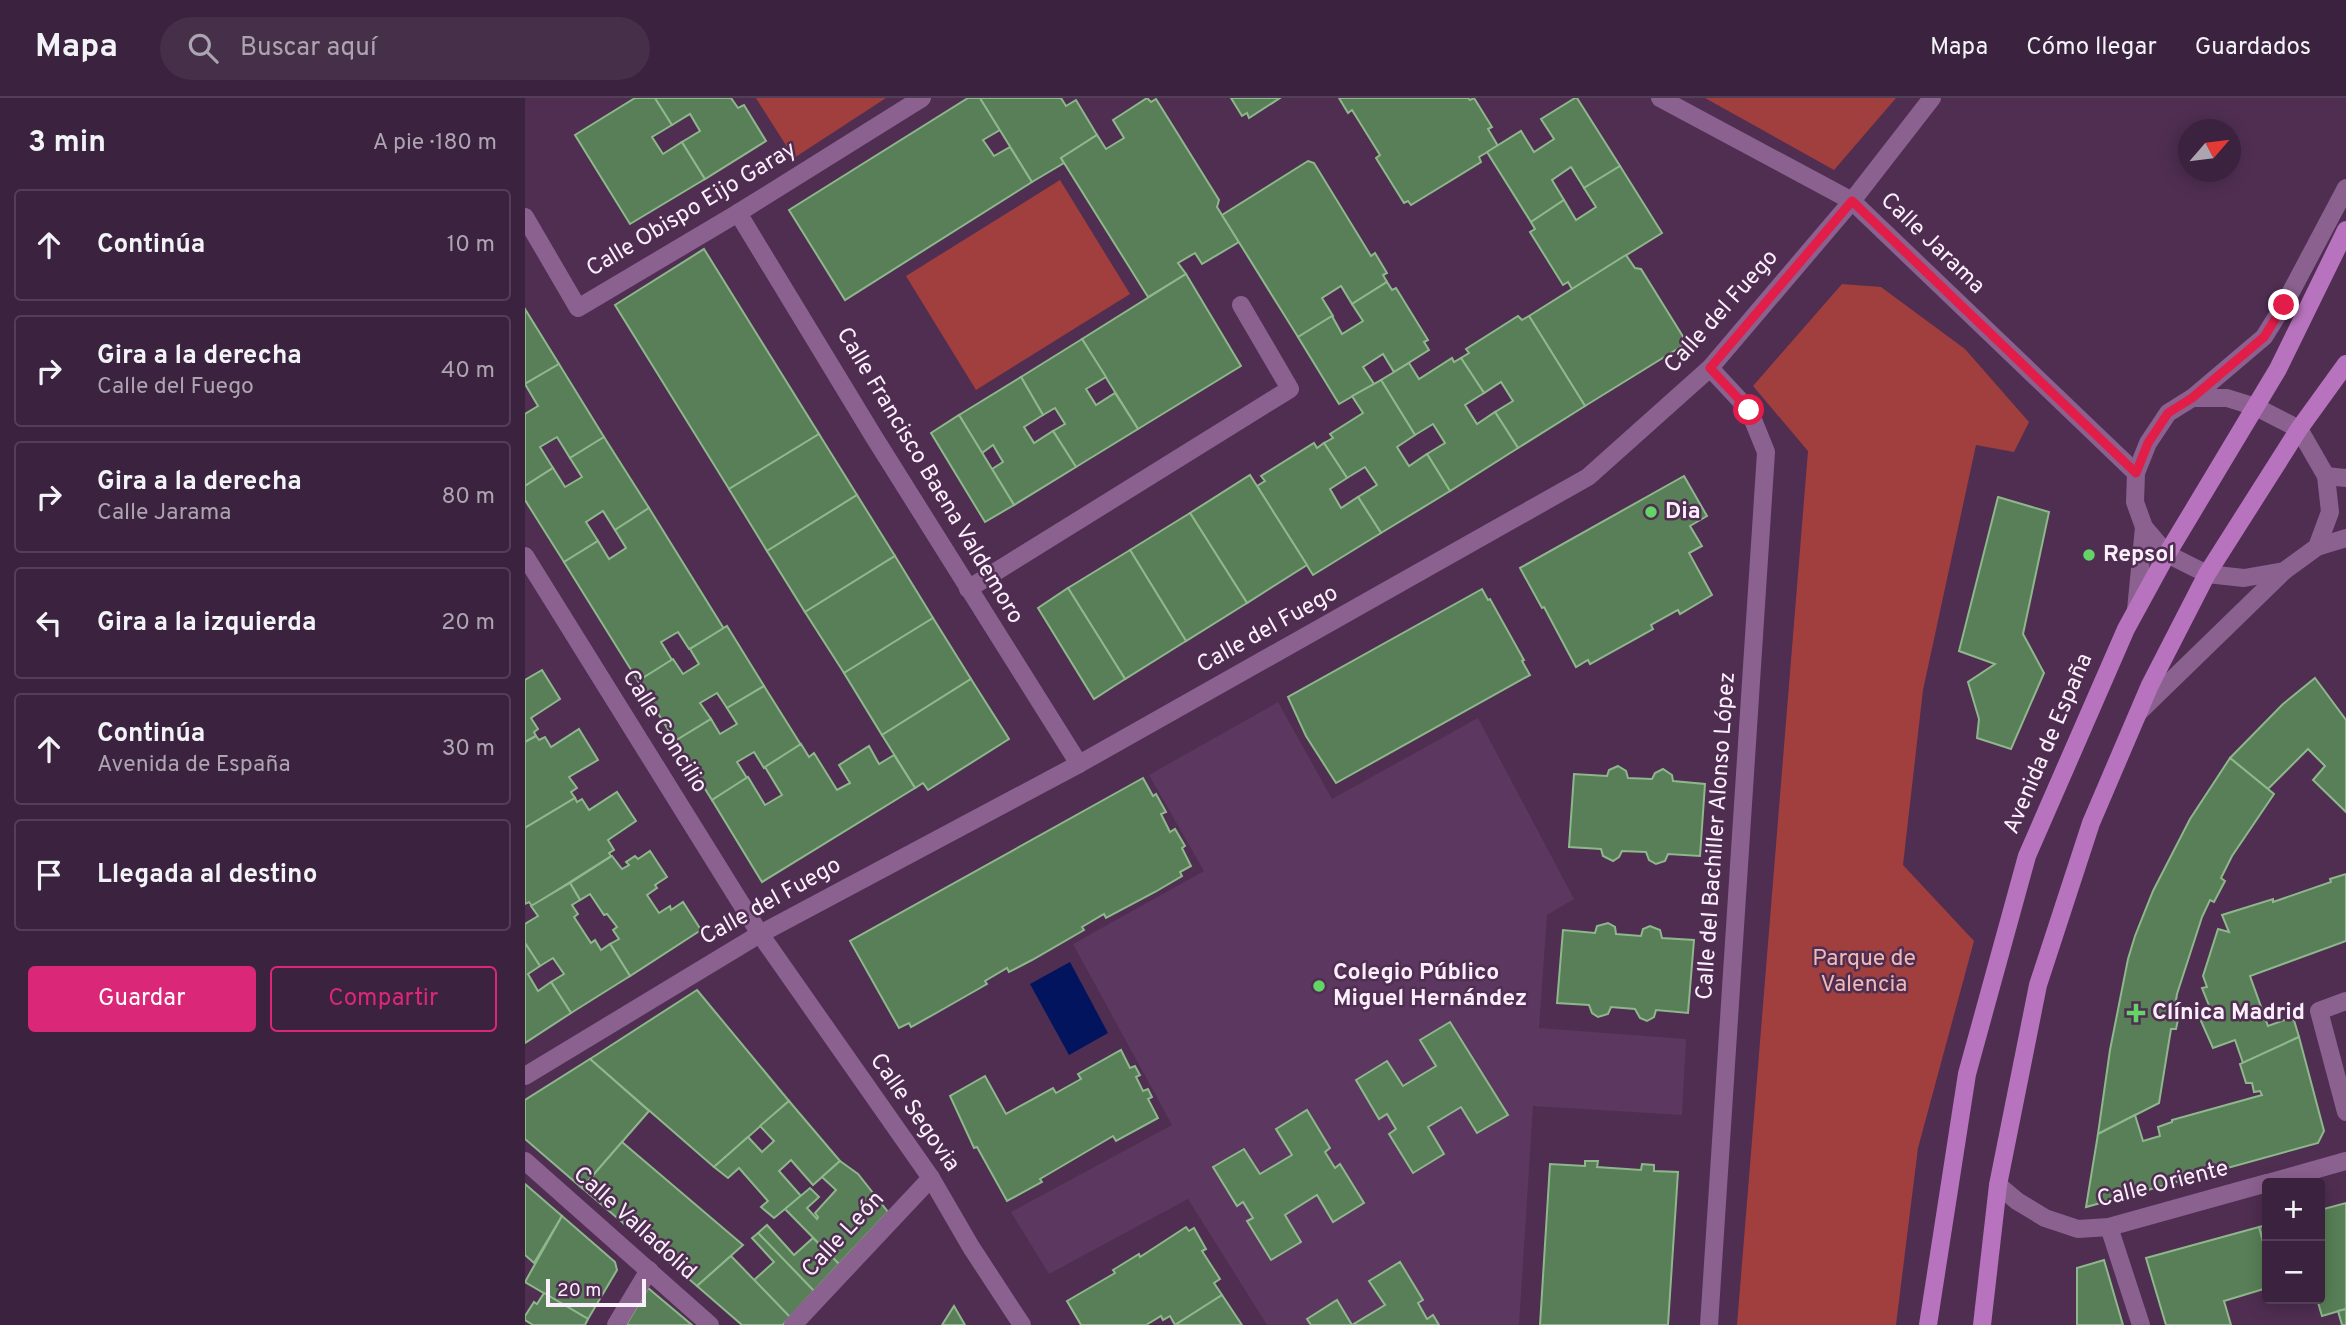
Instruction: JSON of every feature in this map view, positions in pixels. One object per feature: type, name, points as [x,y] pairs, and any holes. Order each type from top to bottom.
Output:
[{"type":"main road","name":"Avenida de España","points":[[1928,1325],[1967,1074],[2027,856],[2102,681],[2136,610],[2278,369],[2346,230]]},
{"type":"main road","points":[[1982,1325],[1998,1185],[2038,985],[2091,823],[2150,685],[2207,575],[2299,429],[2346,364]]},
{"type":"street","name":"Calle Obispo Eijo Garay","points":[[525,217],[579,308],[922,98]]},
{"type":"street","name":"Calle Jarama","points":[[1660,98],[1852,201],[2136,473]]},
{"type":"street","name":"Calle del Fuego","points":[[525,1076],[760,934],[1079,764],[1588,477],[1710,368],[1852,201],[1932,98]]},
{"type":"street","points":[[2284,571],[2244,578],[2207,575],[2168,554],[2144,527],[2135,502],[2136,473],[2148,443],[2168,413],[2192,398],[2264,337],[2346,188]]},
{"type":"street","name":"Calle Francisco Baena Valdemoro","points":[[738,212],[968,589],[1079,764]]},
{"type":"street","points":[[968,589],[1290,388],[1241,305]]},
{"type":"street","name":"Calle del Bachiller Alonso López","points":[[1709,1325],[1766,452],[1749,410],[1710,368]]},
{"type":"street","points":[[2192,398],[2227,398],[2256,407],[2299,429],[2326,476],[2330,512],[2317,547]]},
{"type":"street","points":[[2326,476],[2346,478]]},
{"type":"street","points":[[2136,610],[2144,527]]},
{"type":"street","points":[[2139,712],[2284,571],[2317,547],[2346,538]]},
{"type":"street","name":"Calle Concilio","points":[[525,556],[760,934]]},
{"type":"street","name":"Calle Segovia","points":[[760,934],[931,1178],[971,1247],[1022,1325]]},
{"type":"street","points":[[2346,1001],[2319,1011],[2346,1112]]},
{"type":"street","name":"Calle Valladolid","points":[[525,1161],[710,1325]]},
{"type":"street","name":"Calle Oriente","points":[[2286,1178],[2346,1161]]},
{"type":"street","name":"Calle León","points":[[793,1325],[931,1178]]},
{"type":"street","name":"Calle Oriente","points":[[1998,1185],[2017,1201],[2045,1218],[2078,1229],[2109,1227],[2262,1185]]},
{"type":"street","points":[[2109,1227],[2141,1325]]},
{"type":"street","points":[[616,1325],[649,1269]]},
{"type":"shaded area","name":"Colegio Público Miguel Hernández","points":[[1278,702],[1332,799],[1478,718],[1574,899],[1547,915],[1539,1028],[1686,1039],[1682,1115],[1533,1106],[1519,1325],[1267,1325],[1188,1199],[1049,1274],[1011,1212],[1172,1125],[1073,944],[1204,871],[1149,775]]},
{"type":"shaded area","points":[[1070,962],[1108,1033],[1069,1055],[1030,984]]},
{"type":"green space","points":[[756,98],[886,98],[794,158]]},
{"type":"green space","points":[[1705,98],[1896,98],[1834,170]]},
{"type":"green space","points":[[1060,180],[1130,294],[976,390],[906,276]]},
{"type":"green space","name":"Parque de Valencia","points":[[1842,284],[1881,287],[1965,349],[2029,422],[2014,452],[1976,445],[1923,690],[1903,865],[1974,941],[1918,1148],[1896,1325],[1737,1325],[1808,451],[1753,386]]},
{"type":"building","points":[[635,98],[655,98],[672,125],[652,137],[663,154],[682,142],[705,179],[630,224],[575,135]]},
{"type":"building","points":[[655,98],[731,98],[738,108],[744,105],[766,141],[705,179],[682,142],[700,131],[690,114],[672,125]]},
{"type":"building","points":[[968,98],[980,98],[1000,130],[983,140],[994,156],[1010,147],[1032,182],[845,300],[789,210]]},
{"type":"building","points":[[980,98],[1061,98],[1066,106],[1076,100],[1097,135],[1061,158],[1064,163],[1032,182]]},
{"type":"building","points":[[1147,98],[1151,102],[1156,99],[1219,200],[1217,207],[1239,242],[1202,264],[1195,253],[1178,263],[1186,274],[1148,297],[1061,158],[1097,135],[1106,149],[1124,138],[1113,120]]},
{"type":"building","points":[[1231,98],[1280,98],[1249,118],[1247,113],[1242,116]]},
{"type":"building","points":[[1339,98],[1474,98],[1492,127],[1488,129],[1498,146],[1479,157],[1481,162],[1411,205],[1408,201],[1404,203],[1376,158],[1380,155],[1352,110],[1348,113]]},
{"type":"building","points":[[1575,98],[1620,166],[1584,188],[1571,167],[1552,180],[1564,200],[1531,222],[1487,152],[1521,131],[1534,152],[1554,139],[1541,119]]},
{"type":"building","points":[[1308,161],[1314,163],[1371,256],[1375,253],[1387,273],[1383,275],[1387,282],[1352,304],[1341,286],[1322,298],[1333,316],[1298,337],[1222,215]]},
{"type":"building","points":[[1620,166],[1662,233],[1572,289],[1568,282],[1563,285],[1530,232],[1535,229],[1531,222],[1564,200],[1576,220],[1596,207],[1584,188]]},
{"type":"building","points":[[704,249],[819,434],[729,489],[615,305]]},
{"type":"building","points":[[1626,255],[1635,268],[1641,269],[1687,343],[1585,406],[1529,316]]},
{"type":"building","points":[[1186,274],[1241,366],[1138,429],[1082,339]]},
{"type":"building","points":[[1387,282],[1392,290],[1396,288],[1428,340],[1424,342],[1429,350],[1394,372],[1383,354],[1363,367],[1374,384],[1339,404],[1298,337],[1332,316],[1342,334],[1363,321],[1352,304]]},
{"type":"building","points":[[525,309],[559,364],[525,384]]},
{"type":"building","points":[[1518,316],[1522,320],[1529,316],[1585,406],[1518,448],[1495,412],[1513,401],[1501,382],[1484,393],[1461,358],[1469,353],[1466,349]]},
{"type":"building","points":[[1082,339],[1106,377],[1086,389],[1096,405],[1115,393],[1138,429],[1076,467],[1053,431],[1065,424],[1055,408],[1043,415],[1021,377]]},
{"type":"building","points":[[1452,358],[1454,362],[1461,358],[1484,393],[1465,405],[1477,424],[1495,412],[1518,448],[1450,491],[1427,454],[1445,443],[1433,424],[1415,435],[1381,380],[1409,363],[1419,379]]},
{"type":"building","points":[[559,364],[604,437],[570,458],[557,437],[540,447],[553,468],[525,486],[525,414],[538,406],[525,384]]},
{"type":"building","points":[[1021,377],[1043,415],[1024,427],[1034,443],[1053,431],[1076,467],[1014,505],[992,469],[1003,462],[993,445],[982,453],[959,415]]},
{"type":"building","points":[[1381,380],[1415,435],[1397,447],[1409,466],[1427,454],[1450,491],[1381,533],[1358,497],[1377,485],[1365,467],[1347,478],[1324,443],[1333,438],[1330,434],[1363,413],[1352,396]]},
{"type":"building","points":[[959,415],[1014,505],[985,522],[931,433]]},
{"type":"building","points":[[819,434],[857,495],[767,551],[729,489]]},
{"type":"building","points":[[604,437],[649,508],[615,530],[603,511],[586,522],[598,541],[564,562],[525,500],[525,486],[553,468],[565,487],[582,477],[570,458]]},
{"type":"building","points":[[1314,443],[1317,448],[1324,443],[1347,478],[1330,489],[1341,508],[1358,497],[1381,533],[1313,575],[1257,486],[1265,481],[1261,476]]},
{"type":"building","points":[[1250,475],[1307,565],[1247,603],[1190,513]]},
{"type":"building","points":[[1684,476],[1707,516],[1690,526],[1702,546],[1689,553],[1712,595],[1680,614],[1678,610],[1651,625],[1653,629],[1590,664],[1588,660],[1576,667],[1520,568]]},
{"type":"building","points":[[857,495],[895,556],[805,612],[767,551]]},
{"type":"building","points":[[1998,497],[2049,512],[2023,634],[2044,673],[2011,749],[1977,738],[1979,719],[1968,682],[1995,664],[1959,651]]},
{"type":"building","points":[[649,508],[724,629],[689,649],[678,632],[661,642],[672,660],[638,681],[564,562],[598,541],[609,559],[626,548],[615,530]]},
{"type":"building","points":[[1190,513],[1247,603],[1186,641],[1130,550]]},
{"type":"building","points":[[1130,550],[1186,641],[1125,679],[1068,588]]},
{"type":"building","points":[[895,556],[933,618],[844,673],[805,612]]},
{"type":"building","points":[[1068,588],[1125,679],[1094,699],[1038,608]]},
{"type":"building","points":[[1482,589],[1488,600],[1490,599],[1530,675],[1336,783],[1306,736],[1288,697]]},
{"type":"building","points":[[933,618],[971,679],[882,735],[844,673]]},
{"type":"building","points":[[727,626],[764,686],[727,708],[717,693],[700,703],[711,719],[675,741],[638,681],[673,659],[683,674],[699,664],[690,649]]},
{"type":"building","points":[[542,670],[560,699],[531,718],[538,729],[534,732],[536,736],[525,742],[525,680]]},
{"type":"building","points":[[2315,678],[2346,720],[2346,812],[2313,780],[2325,766],[2308,749],[2268,789],[2230,758],[2283,704]]},
{"type":"building","points":[[971,679],[1009,739],[928,790],[923,783],[915,788],[882,735]]},
{"type":"building","points":[[764,686],[801,745],[764,768],[754,752],[737,762],[747,778],[712,800],[675,741],[711,719],[720,734],[737,724],[727,708]]},
{"type":"building","points":[[579,729],[598,760],[569,777],[577,788],[571,792],[575,798],[525,828],[525,742],[536,736],[539,740],[545,737],[551,747]]},
{"type":"building","points":[[801,744],[809,757],[814,753],[837,790],[850,783],[839,765],[869,746],[879,764],[894,755],[915,788],[762,882],[712,800],[748,777],[765,805],[782,795],[765,767]]},
{"type":"building","points":[[2230,758],[2274,794],[2232,856],[2221,878],[2225,881],[2214,902],[2210,900],[2202,917],[2177,994],[2174,1014],[2179,1015],[2176,1029],[2171,1029],[2159,1103],[2098,1134],[2110,1050],[2135,936],[2153,891],[2190,819]]},
{"type":"building","points":[[1618,766],[1626,771],[1628,778],[1652,779],[1655,773],[1663,769],[1672,775],[1673,781],[1705,784],[1700,856],[1668,854],[1665,861],[1656,864],[1649,860],[1646,852],[1622,851],[1613,861],[1603,856],[1601,849],[1569,847],[1574,774],[1607,776],[1609,770]]},
{"type":"building","points":[[1143,778],[1166,812],[1161,814],[1170,832],[1175,829],[1185,846],[1182,848],[1191,866],[1180,872],[1182,876],[1106,918],[1104,914],[1082,927],[1084,930],[1032,960],[1009,972],[1007,968],[985,981],[987,984],[911,1027],[909,1023],[899,1028],[850,941]]},
{"type":"building","points":[[617,792],[636,821],[608,840],[614,850],[609,853],[611,856],[532,906],[529,902],[525,904],[525,828],[575,798],[577,802],[582,799],[589,810]]},
{"type":"building","points":[[650,851],[667,877],[647,895],[659,913],[670,906],[671,910],[683,902],[701,930],[630,976],[610,944],[619,939],[613,930],[617,927],[607,914],[604,915],[590,894],[580,900],[570,883],[612,856],[622,869],[629,865],[626,862],[635,856],[638,859]]},
{"type":"building","points":[[2346,874],[2346,941],[2250,976],[2268,1026],[2293,1017],[2299,1037],[2243,1063],[2235,1040],[2213,1048],[2197,1012],[2210,1008],[2202,988],[2207,987],[2203,976],[2218,929],[2229,932],[2222,915],[2273,899],[2273,902]]},
{"type":"building","points":[[570,883],[580,900],[572,905],[578,914],[574,917],[591,943],[595,940],[601,950],[610,944],[630,976],[571,1013],[551,982],[564,974],[553,958],[540,966],[525,943],[525,924],[538,916],[531,906]]},
{"type":"building","points":[[1608,923],[1615,927],[1616,934],[1641,936],[1643,929],[1650,926],[1660,930],[1662,938],[1694,940],[1688,1013],[1656,1010],[1654,1017],[1647,1021],[1640,1018],[1635,1009],[1611,1007],[1608,1014],[1598,1017],[1592,1013],[1589,1005],[1557,1003],[1563,930],[1595,933],[1597,926]]},
{"type":"building","points":[[525,943],[540,966],[528,974],[538,991],[551,982],[571,1013],[525,1043]]},
{"type":"building","points":[[697,990],[789,1101],[714,1167],[590,1059]]},
{"type":"building","points":[[1450,1022],[1508,1115],[1477,1133],[1461,1107],[1428,1127],[1444,1154],[1413,1173],[1389,1134],[1396,1129],[1387,1114],[1379,1119],[1356,1080],[1387,1061],[1403,1086],[1436,1066],[1420,1040]]},
{"type":"building","points":[[2299,1037],[2324,1131],[2318,1143],[2086,1207],[2098,1134],[2135,1115],[2143,1141],[2160,1136],[2158,1127],[2172,1120],[2262,1095],[2260,1091],[2254,1092],[2252,1083],[2246,1083],[2240,1064]]},
{"type":"building","points":[[1121,1050],[1130,1068],[1135,1066],[1140,1075],[1136,1077],[1143,1091],[1148,1089],[1152,1097],[1148,1099],[1158,1118],[1116,1141],[1113,1136],[1007,1201],[977,1147],[974,1148],[950,1096],[985,1076],[1006,1114],[1053,1088],[1056,1093],[1081,1079],[1078,1074]]},
{"type":"building","points":[[590,1059],[649,1111],[582,1188],[525,1139],[525,1100]]},
{"type":"building","points":[[789,1101],[840,1161],[813,1185],[791,1160],[779,1171],[801,1196],[774,1218],[761,1207],[768,1201],[739,1168],[728,1178],[714,1167],[748,1137],[762,1152],[774,1141],[760,1126]]},
{"type":"building","points":[[1307,1110],[1330,1148],[1325,1152],[1335,1168],[1340,1164],[1364,1203],[1333,1222],[1317,1195],[1285,1215],[1301,1242],[1271,1260],[1247,1221],[1253,1218],[1243,1202],[1237,1206],[1213,1167],[1244,1149],[1260,1174],[1292,1155],[1276,1129]]},
{"type":"building","points":[[622,1142],[743,1245],[697,1286],[582,1188]]},
{"type":"building","points":[[840,1161],[858,1174],[888,1212],[839,1264],[785,1209],[810,1188],[819,1197],[807,1208],[817,1219],[815,1213],[836,1190],[822,1177]]},
{"type":"building","points":[[1585,1161],[1598,1161],[1597,1167],[1641,1170],[1642,1164],[1654,1165],[1654,1171],[1678,1172],[1668,1325],[1540,1325],[1550,1164],[1585,1166]]},
{"type":"building","points":[[525,1184],[562,1216],[534,1263],[525,1255]]},
{"type":"building","points":[[2346,1203],[2346,1309],[2322,1316],[2318,1304],[2325,1304],[2325,1209]]},
{"type":"building","points":[[562,1216],[615,1262],[617,1270],[588,1319],[525,1282]]},
{"type":"building","points":[[767,1225],[794,1255],[813,1238],[839,1264],[814,1291],[758,1233]]},
{"type":"building","points":[[1186,1227],[1189,1231],[1194,1228],[1206,1249],[1202,1251],[1220,1279],[1214,1283],[1222,1295],[1175,1325],[1170,1316],[1163,1320],[1161,1316],[1146,1325],[1081,1325],[1067,1301]]},
{"type":"building","points":[[2259,1227],[2262,1238],[2262,1290],[2224,1301],[2231,1325],[2166,1325],[2146,1258]]},
{"type":"building","points":[[758,1233],[814,1291],[790,1317],[754,1280],[774,1262],[752,1238]]},
{"type":"building","points":[[731,1256],[790,1317],[783,1325],[742,1325],[697,1286]]},
{"type":"building","points":[[2104,1260],[2123,1325],[2077,1325],[2077,1268]]},
{"type":"building","points":[[1400,1262],[1423,1300],[1418,1303],[1427,1319],[1433,1315],[1439,1325],[1352,1325],[1385,1305],[1369,1281]]},
{"type":"building","points":[[648,1288],[692,1325],[626,1325]]},
{"type":"building","points":[[544,1293],[588,1319],[585,1325],[533,1325],[525,1320],[534,1302],[537,1304]]},
{"type":"building","points":[[1222,1295],[1242,1325],[1175,1325]]},
{"type":"building","points":[[1337,1300],[1352,1325],[1311,1325],[1307,1319]]},
{"type":"building","points":[[954,1306],[965,1325],[942,1325]]},
{"type":"building","points":[[2346,1309],[2346,1325],[2342,1325],[2338,1311]]},
{"type":"place","name":"Dia","points":[[1651,512]]},
{"type":"place","name":"Repsol","points":[[2089,555]]},
{"type":"place","name":"Colegio Público Miguel Hernández","points":[[1319,986]]},
{"type":"place","name":"Clínica Madrid","points":[[2136,1013]]},
{"type":"route","points":[[1749,410],[1710,368],[1852,201],[2136,473],[2148,443],[2168,413],[2192,398],[2264,337],[2284,305]]}]
